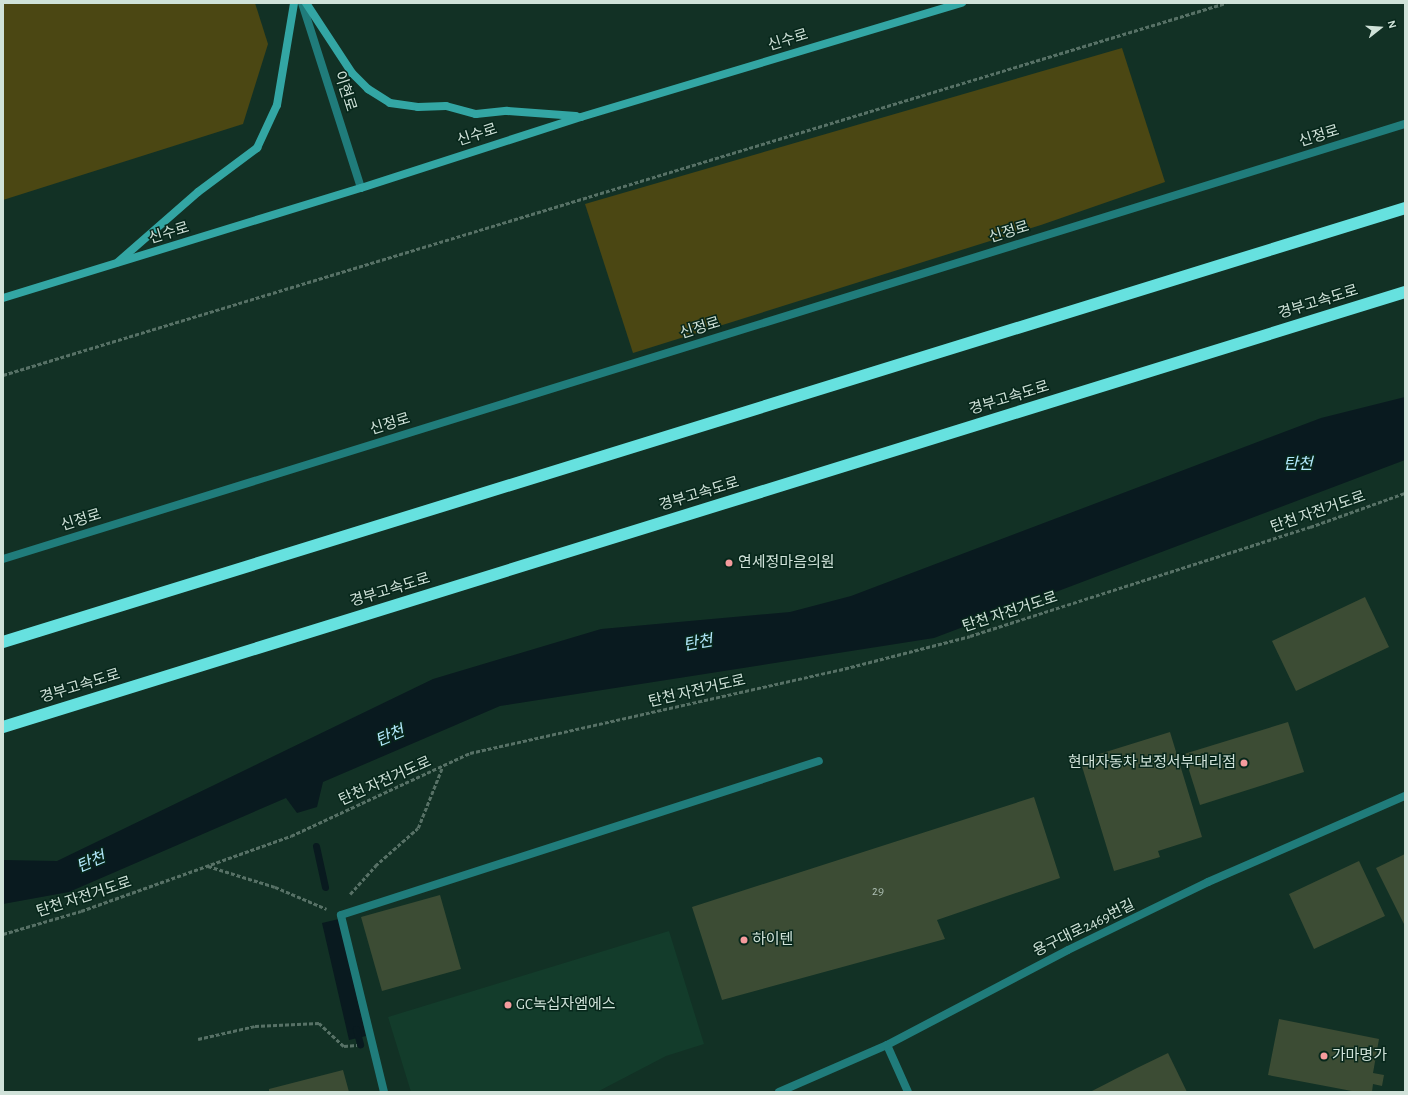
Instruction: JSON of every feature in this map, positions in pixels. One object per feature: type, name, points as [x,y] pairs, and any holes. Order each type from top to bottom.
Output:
[{"type":"highway","points":[[3,642],[1405,208]]},
{"type":"highway","name":"경부고속도로","points":[[3,727],[1405,292]]},
{"type":"main road","points":[[115,264],[198,192],[257,148],[278,105],[294,3]]},
{"type":"main road","points":[[306,3],[352,74],[368,89],[390,103],[418,107],[446,106],[476,114],[507,111],[581,116]]},
{"type":"main road","name":"신수로","points":[[3,298],[361,188],[581,116],[962,3]]},
{"type":"street","name":"이현로","points":[[302,3],[361,188]]},
{"type":"street","name":"신정로","points":[[3,559],[1405,124]]},
{"type":"street","points":[[384,1092],[341,915],[819,761]]},
{"type":"street","name":"용구대로2469번길","points":[[779,1092],[887,1045],[1068,950],[1208,882],[1405,796]]},
{"type":"street","points":[[887,1045],[908,1092]]},
{"type":"path","points":[[3,375],[1226,3]]},
{"type":"path","name":"탄천 자전거도로","points":[[3,934],[81,911],[291,836],[442,768],[470,753],[839,670],[970,636],[1310,527],[1405,493]]},
{"type":"path","points":[[208,866],[275,887],[341,915],[351,891],[418,828],[442,768]]},
{"type":"path","points":[[198,1039],[255,1026],[319,1023],[344,1046]]},
{"type":"shaded area","points":[[3,3],[255,3],[268,44],[243,124],[3,200]]},
{"type":"shaded area","points":[[1122,48],[1165,182],[1041,225],[633,353],[585,204]]},
{"type":"shaded area","points":[[669,931],[704,1044],[666,1056],[597,1092],[411,1092],[388,1017]]},
{"type":"water","name":"탄천","points":[[1405,397],[1405,460],[934,638],[500,706],[323,782],[317,807],[297,813],[286,798],[69,892],[3,904],[3,860],[57,861],[433,679],[601,629],[790,612],[851,596],[1321,418]]},
{"type":"water","points":[[339,919],[366,1036],[349,1040],[322,923]]},
{"type":"building","points":[[1365,597],[1389,647],[1296,691],[1272,641]]},
{"type":"building","name":"현대자동차 보정서부대리점","points":[[1288,722],[1304,772],[1200,805],[1184,754]]},
{"type":"building","points":[[1170,732],[1202,837],[1158,851],[1160,857],[1114,871],[1080,760]]},
{"type":"building","points":[[1034,797],[1060,878],[937,920],[945,939],[722,1000],[692,907]]},
{"type":"building","points":[[1405,854],[1405,926],[1376,868]]},
{"type":"building","points":[[1359,861],[1385,916],[1314,949],[1289,894]]},
{"type":"building","points":[[440,895],[461,969],[382,991],[361,917]]},
{"type":"building","name":"가마명가","points":[[1279,1019],[1379,1039],[1373,1073],[1384,1075],[1382,1086],[1373,1084],[1372,1092],[1357,1092],[1268,1075]]},
{"type":"building","points":[[1168,1053],[1187,1092],[1090,1092],[1137,1068]]},
{"type":"building","points":[[343,1070],[349,1092],[269,1092],[269,1089]]},
{"type":"waterway","points":[[316,846],[325,887]]},
{"type":"waterway","points":[[356,1029],[360,1044]]},
{"type":"place","name":"연세정마음의원","points":[[729,563]]},
{"type":"place","name":"현대자동차 보정서부대리점","points":[[1244,763]]},
{"type":"place","name":"하이텐","points":[[744,940]]},
{"type":"place","name":"GC녹십자엠에스","points":[[508,1005]]},
{"type":"place","name":"가마명가","points":[[1324,1056]]}]
